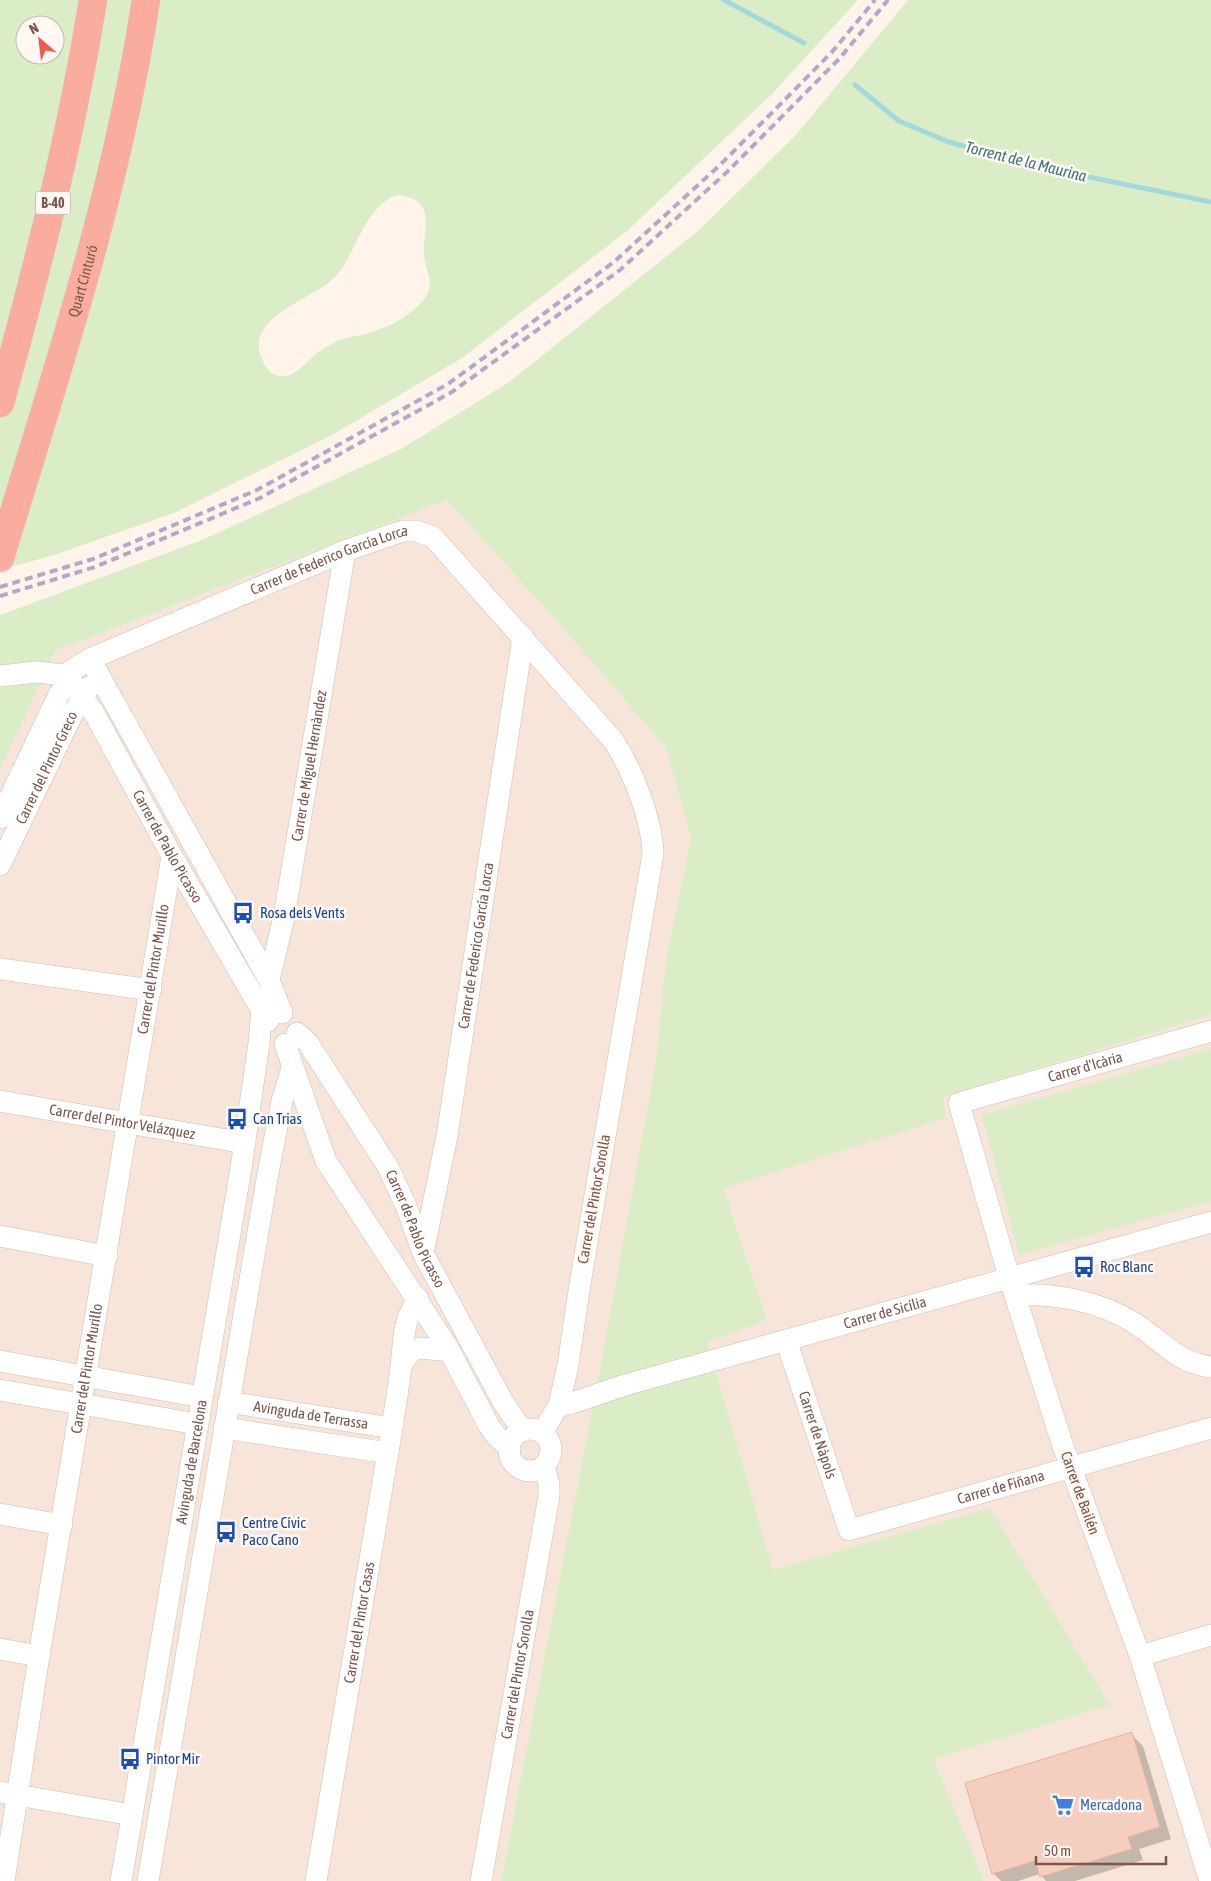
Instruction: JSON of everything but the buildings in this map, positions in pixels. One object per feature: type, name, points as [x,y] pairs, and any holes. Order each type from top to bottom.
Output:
[{"type":"highway","name":"B-40","points":[[0,403],[43,249],[82,73],[93,0]]},
{"type":"highway","name":"Quart Cinturó","points":[[0,558],[95,243],[132,86],[146,0]]},
{"type":"street","name":"Carrer de Federico García Lorca","points":[[72,684],[98,662],[344,551],[394,533],[416,531],[425,533],[433,537],[523,636],[613,740],[625,758],[636,786],[652,843],[653,854],[635,960]]},
{"type":"street","name":"Carrer de Miguel Hernàndez","points":[[269,980],[284,916],[344,551]]},
{"type":"street","name":"Carrer de Federico García Lorca","points":[[423,1253],[447,1136],[523,636]]},
{"type":"street","name":"Carrer de Pablo Picasso","points":[[98,662],[269,980],[274,1028]]},
{"type":"street","points":[[0,676],[36,672],[72,684]]},
{"type":"street","name":"Carrer de Pablo Picasso","points":[[72,684],[94,713],[172,856],[274,1028],[292,1068],[326,1161]]},
{"type":"street","name":"Carrer del Pintor Greco","points":[[0,818],[59,694],[72,684]]},
{"type":"street","name":"Carrer del Pintor Greco","points":[[0,865],[72,684]]},
{"type":"street","name":"Carrer del Pintor Murillo","points":[[4,1881],[9,1793],[39,1656],[62,1525],[172,856]]},
{"type":"street","name":"Carrer del Pintor Sorolla","points":[[533,1432],[559,1405],[568,1365],[635,960]]},
{"type":"street","points":[[0,969],[151,990]]},
{"type":"street","name":"Carrer de Pablo Picasso","points":[[274,1028],[308,1042],[388,1167],[406,1206],[423,1253],[503,1402],[533,1432]]},
{"type":"street","name":"Avinguda de Barcelona","points":[[121,1881],[245,1143],[274,1028]]},
{"type":"street","name":"Carrer d'Icària","points":[[959,1103],[1211,1031]]},
{"type":"street","name":"Avinguda de Barcelona","points":[[148,1881],[228,1402],[282,1101],[292,1068]]},
{"type":"street","name":"Carrer del Pintor Velázquez","points":[[0,1101],[245,1143]]},
{"type":"street","name":"Carrer de Pablo Picasso","points":[[282,1101],[326,1161],[418,1298],[450,1351],[489,1426],[497,1437],[510,1448]]},
{"type":"street","name":"Carrer de Bailén","points":[[959,1103],[1012,1286],[1071,1467],[1140,1656],[1210,1881]]},
{"type":"street","name":"Carrer de Sicília","points":[[559,1405],[572,1403],[786,1340],[1012,1286],[1211,1222]]},
{"type":"street","points":[[0,1236],[107,1256]]},
{"type":"street","points":[[1012,1286],[1080,1301],[1136,1324],[1181,1359],[1211,1367]]},
{"type":"street","name":"Carrer del Pintor Casas","points":[[316,1881],[392,1428],[402,1364],[402,1336],[407,1318],[418,1298]]},
{"type":"street","name":"Carrer de Nàpols","points":[[786,1340],[849,1530]]},
{"type":"street","points":[[402,1364],[411,1351],[421,1348],[450,1351]]},
{"type":"street","points":[[0,1360],[202,1397]]},
{"type":"street","points":[[0,1390],[197,1424]]},
{"type":"street","name":"Avinguda de Terrassa","points":[[228,1402],[392,1428]]},
{"type":"street","name":"Avinguda de Terrassa","points":[[224,1428],[388,1453]]},
{"type":"street","name":"Carrer de Fiñana","points":[[849,1530],[1211,1428]]},
{"type":"street","points":[[533,1432],[549,1442],[551,1450],[550,1458],[544,1466],[531,1471],[518,1468],[512,1460],[510,1448],[514,1438],[533,1432]]},
{"type":"street","name":"Carrer del Pintor Sorolla","points":[[481,1881],[549,1496],[549,1484],[544,1466]]},
{"type":"street","points":[[0,1514],[62,1525]]},
{"type":"street","points":[[1140,1656],[1211,1635]]},
{"type":"street","points":[[0,1649],[39,1656]]},
{"type":"street","points":[[9,1793],[132,1815]]},
{"type":"shaded area","points":[[447,500],[557,621],[666,748],[691,838],[666,959],[656,1060],[598,1380],[501,1881],[0,1881],[0,771],[55,651]]},
{"type":"shaded area","points":[[1211,1015],[1211,1881],[984,1881],[934,1759],[1110,1705],[990,1509],[773,1570],[708,1341],[767,1320],[724,1187],[946,1118],[942,1097]]},
{"type":"green space","points":[[0,0],[858,0],[771,95],[627,231],[462,358],[332,435],[174,513],[54,555],[0,570]],"holes":[[[397,195],[419,202],[426,217],[424,256],[430,286],[425,299],[408,314],[389,326],[343,339],[324,348],[292,374],[279,376],[272,373],[264,365],[260,354],[259,340],[264,328],[286,308],[315,292],[337,275],[362,230],[377,209]]]},
{"type":"green space","points":[[908,0],[1211,0],[1211,1015],[943,1097],[946,1118],[724,1188],[767,1320],[708,1342],[773,1570],[990,1508],[1110,1705],[934,1759],[984,1881],[501,1881],[598,1380],[656,1060],[666,959],[691,838],[666,748],[557,621],[447,500],[55,651],[0,771],[0,615],[202,540],[401,449],[509,382],[698,231],[795,136]]},
{"type":"green space","points":[[1211,1049],[1211,1201],[1019,1255],[982,1115]]},
{"type":"waterway","name":"Torrent de la Maurina","points":[[724,0],[804,43]]},
{"type":"waterway","name":"Torrent de la Maurina","points":[[855,85],[899,121],[946,141],[1035,166],[1211,202]]},
{"type":"railway","points":[[0,587],[93,559],[257,490],[448,384],[614,262],[721,164],[832,52],[875,0]]},
{"type":"railway","points":[[0,596],[95,567],[260,498],[452,392],[620,270],[728,171],[839,59],[888,0]]},
{"type":"place","name":"Rosa dels Vents","points":[[243,913]]},
{"type":"place","name":"Can Trias","points":[[237,1119]]},
{"type":"place","name":"Roc Blanc","points":[[1084,1267]]},
{"type":"place","name":"Centre Cívic Paco Cano","points":[[226,1532]]},
{"type":"place","name":"Pintor Mir","points":[[130,1759]]},
{"type":"place","name":"Mercadona","points":[[1063,1805]]}]
